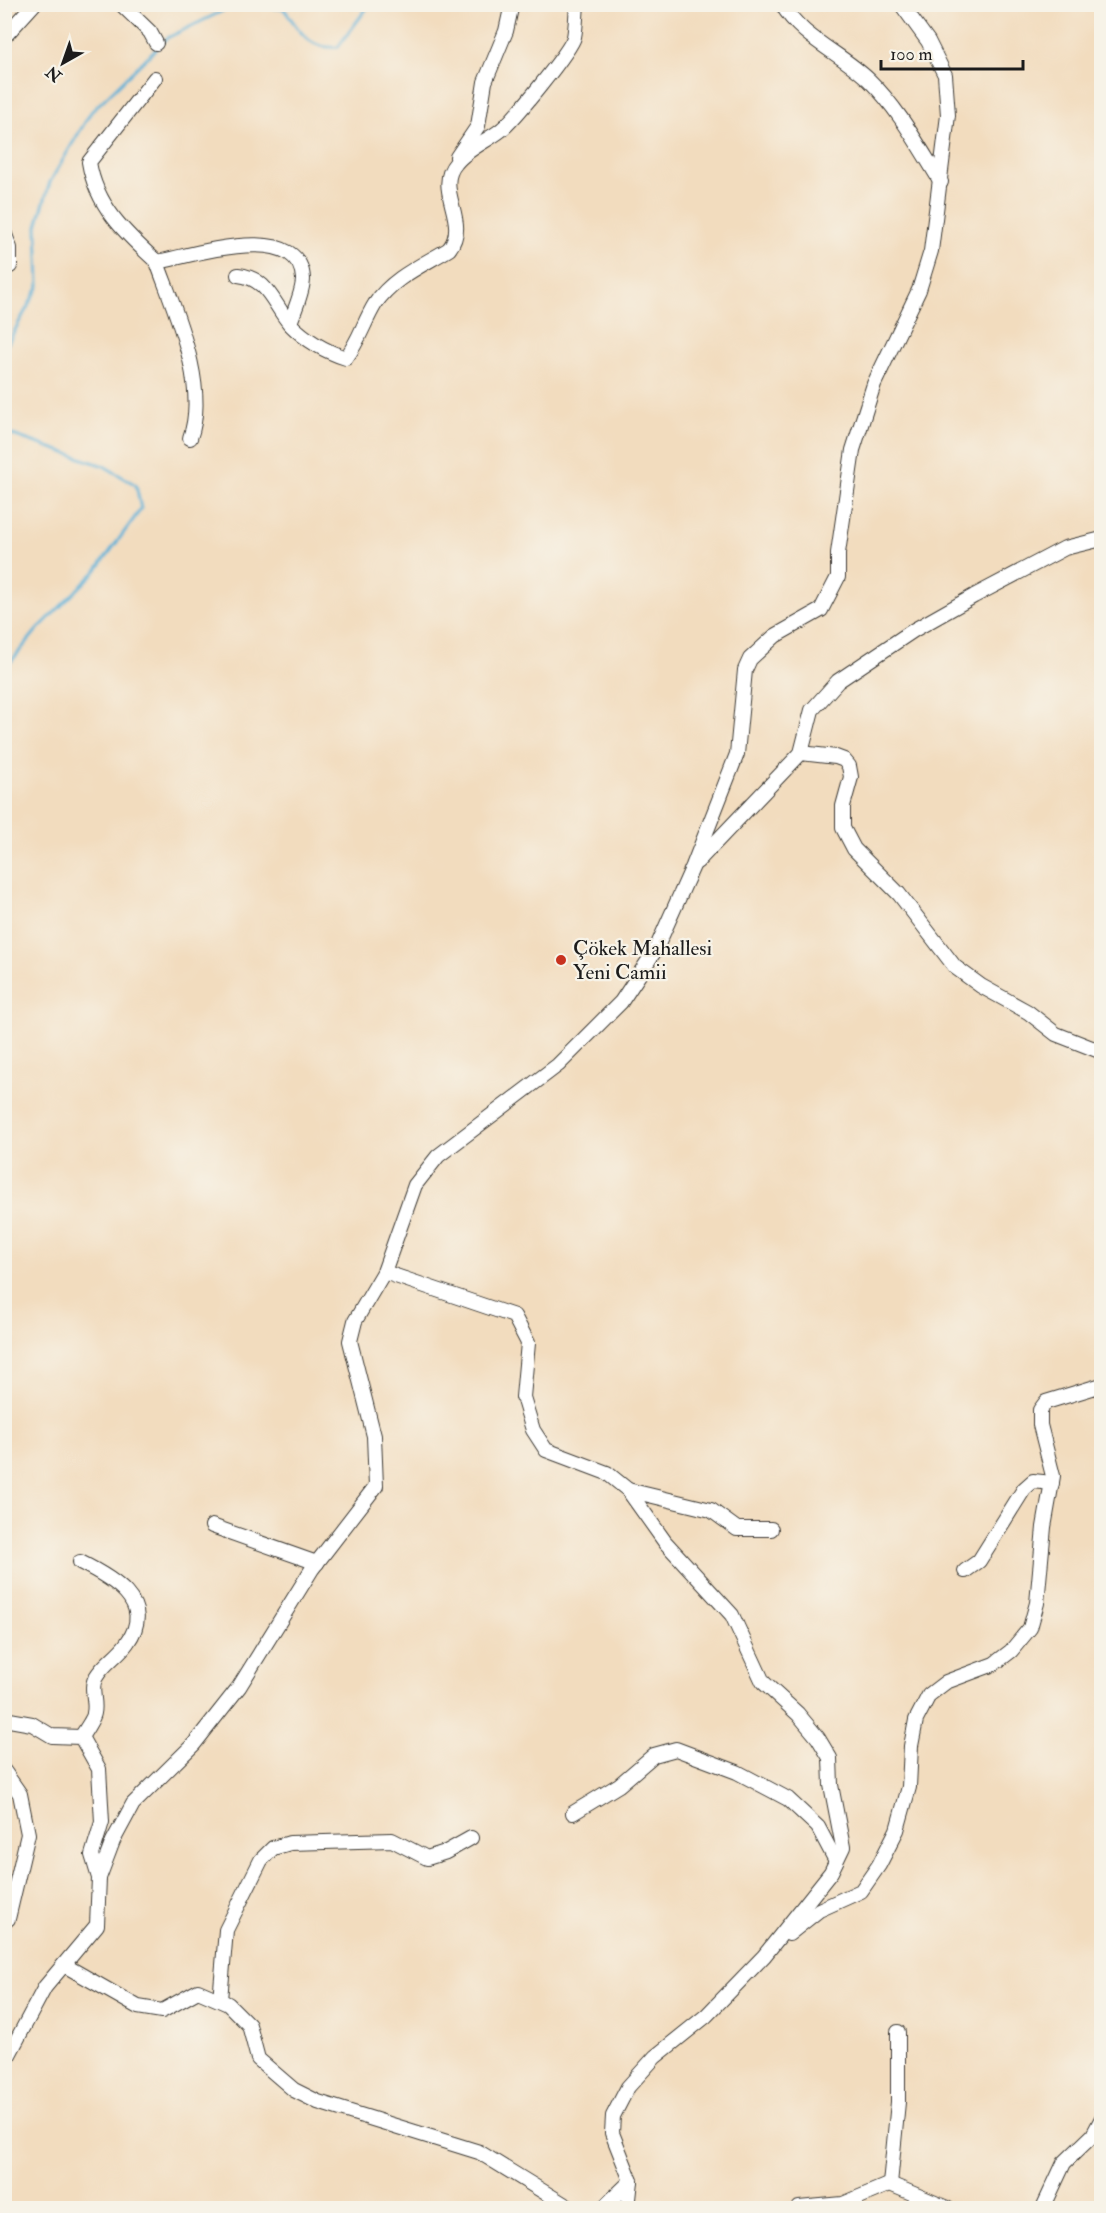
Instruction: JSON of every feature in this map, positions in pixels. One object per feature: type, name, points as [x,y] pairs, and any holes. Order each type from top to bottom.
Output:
[{"type":"street","points":[[4,37],[34,4]]},
{"type":"street","points":[[122,4],[150,32],[156,43]]},
{"type":"street","points":[[238,275],[250,276],[267,289],[290,323],[325,352],[346,358],[361,335],[374,305],[390,285],[449,249],[455,241],[456,215],[447,186],[449,174],[478,126],[485,82],[506,31],[512,4]]},
{"type":"street","points":[[456,162],[503,128],[560,63],[574,38],[577,4]]},
{"type":"street","points":[[782,4],[791,21],[868,80],[901,118],[941,182]]},
{"type":"street","points":[[99,1878],[114,1841],[134,1804],[194,1744],[238,1687],[318,1563],[376,1486],[374,1436],[350,1341],[355,1321],[384,1272],[415,1185],[438,1156],[558,1065],[621,1002],[656,950],[693,866],[737,754],[745,670],[750,659],[776,636],[821,610],[838,577],[838,553],[853,450],[874,384],[919,290],[931,250],[941,182],[948,115],[945,75],[928,41],[901,4]]},
{"type":"street","points":[[155,78],[89,162],[93,183],[106,210],[157,262],[190,358],[195,425],[190,438]]},
{"type":"street","points":[[4,232],[10,248],[10,266]]},
{"type":"street","points":[[157,262],[249,244],[279,247],[297,260],[303,280],[290,323]]},
{"type":"street","points":[[693,866],[801,753],[812,710],[838,681],[914,630],[974,596],[1065,548],[1101,539]]},
{"type":"street","points":[[801,753],[836,757],[844,760],[849,766],[851,777],[843,806],[843,828],[854,849],[898,894],[955,967],[981,986],[1020,1007],[1056,1034],[1101,1052]]},
{"type":"street","points":[[384,1272],[514,1316],[528,1343],[523,1396],[533,1430],[546,1450],[608,1473],[628,1490],[665,1542],[732,1615],[763,1682],[798,1714],[818,1738],[830,1758],[831,1785],[843,1847],[831,1872],[765,1955]]},
{"type":"street","points":[[628,2208],[631,2181],[612,2133],[613,2116],[628,2087],[655,2057],[706,2016],[798,1924],[807,1921],[819,1910],[861,1891],[879,1865],[897,1830],[909,1787],[910,1746],[916,1720],[929,1695],[946,1682],[994,1664],[1011,1650],[1030,1628],[1037,1603],[1044,1527],[1052,1483],[1051,1460],[1040,1425],[1040,1410],[1046,1401],[1101,1385]]},
{"type":"street","points":[[965,1571],[980,1561],[1024,1488],[1033,1481],[1052,1483]]},
{"type":"street","points":[[628,1490],[711,1510],[737,1529],[771,1529]]},
{"type":"street","points":[[212,1526],[318,1563]]},
{"type":"street","points":[[80,1562],[113,1578],[125,1589],[133,1603],[135,1620],[127,1642],[108,1660],[95,1678],[94,1713],[81,1737]]},
{"type":"street","points":[[4,1719],[32,1724],[52,1736],[81,1737]]},
{"type":"street","points":[[4,2064],[45,1987],[97,1925],[99,1878],[92,1854],[102,1822],[99,1769],[81,1737]]},
{"type":"street","points":[[573,1813],[619,1785],[654,1755],[676,1749],[737,1772],[788,1799],[818,1827],[836,1861]]},
{"type":"street","points":[[4,1771],[20,1794],[28,1834],[8,1919],[4,1922]]},
{"type":"street","points":[[220,2000],[226,1930],[261,1860],[273,1848],[290,1843],[392,1840],[427,1858],[446,1852],[471,1838]]},
{"type":"street","points":[[64,1965],[138,2007],[162,2011],[198,1991],[220,2000],[228,2004],[249,2025],[258,2059],[294,2090],[328,2106],[479,2152],[570,2208]]},
{"type":"street","points":[[890,2184],[898,2102],[898,2032]]},
{"type":"street","points":[[1043,2208],[1064,2163],[1093,2135],[1101,2118]]},
{"type":"street","points":[[603,2208],[631,2181]]},
{"type":"street","points":[[799,2208],[843,2204],[890,2184],[947,2208]]},
{"type":"waterway","points":[[4,350],[39,286],[37,226],[50,182],[91,112],[167,38],[237,4]]},
{"type":"waterway","points":[[241,4],[284,9],[306,37],[312,42],[328,47],[338,47],[370,4]]},
{"type":"waterway","points":[[4,432],[104,466],[136,485],[141,509],[95,572],[37,630],[4,670]]},
{"type":"place","name":"Çökek Mahallesi Yeni Camii","points":[[561,960]]}]
